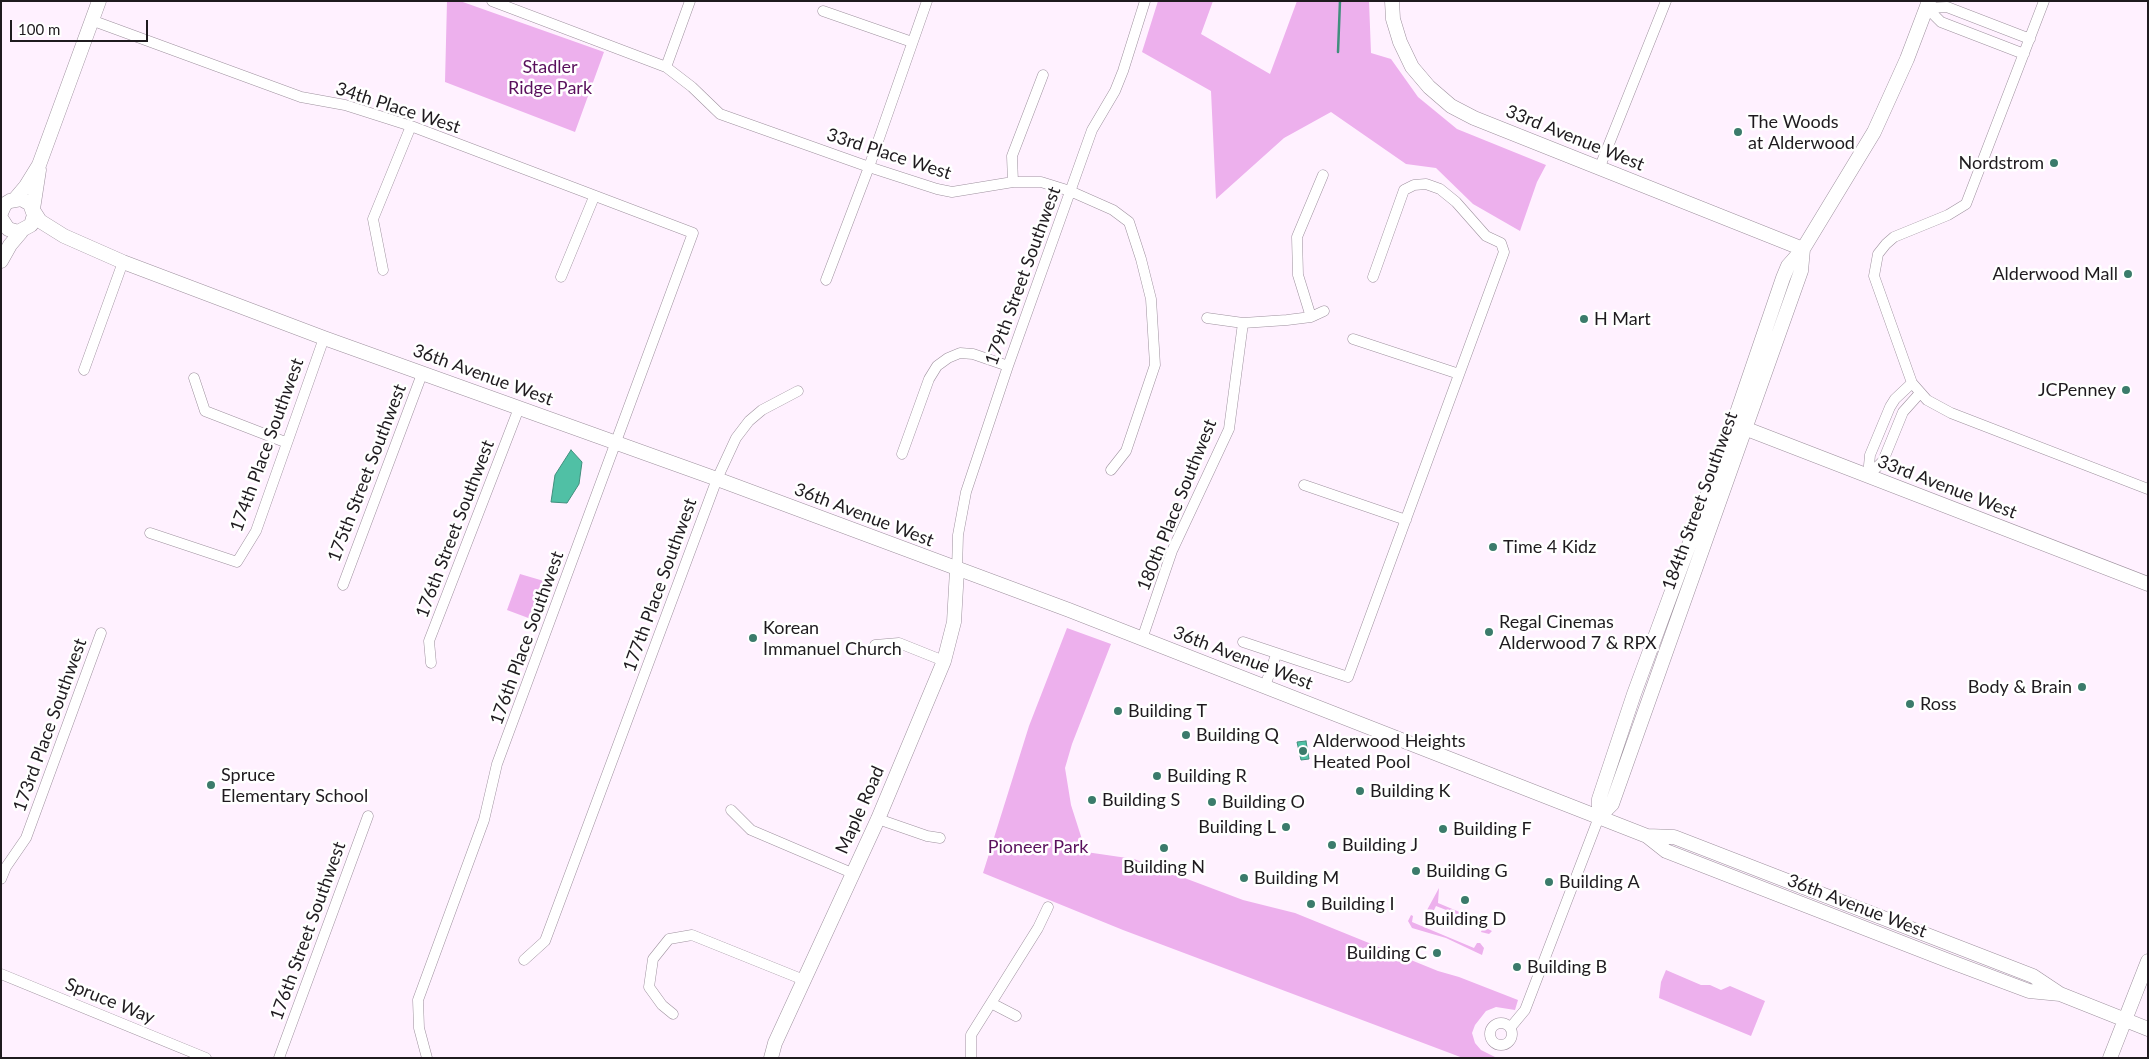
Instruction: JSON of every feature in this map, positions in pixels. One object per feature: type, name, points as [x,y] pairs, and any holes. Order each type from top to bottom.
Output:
[{"type":"main road","points":[[22,232],[8,229],[2,222],[9,200],[26,186],[39,165],[99,1]]},
{"type":"main road","name":"33rd Avenue West","points":[[1392,1],[1393,19],[1400,42],[1412,67],[1429,88],[1451,106],[1474,118],[1599,169],[1803,249]]},
{"type":"main road","name":"184th Street Southwest","points":[[1599,816],[1612,804],[1699,559],[1783,278],[1788,266],[1803,249],[1874,132],[1907,60],[1928,5]]},
{"type":"main road","points":[[1,261],[10,244],[32,225],[39,165]]},
{"type":"main road","points":[[9,200],[26,201],[33,210]]},
{"type":"main road","name":"36th Avenue West","points":[[33,210],[40,220],[64,236],[123,262],[422,374],[717,479],[1142,639],[1647,836],[1674,837],[2033,976],[2060,994],[2148,1029]]},
{"type":"main road","name":"36th Avenue West","points":[[22,232],[64,236]]},
{"type":"main road","name":"33rd Avenue West","points":[[1740,426],[2148,584]]},
{"type":"main road","name":"184th Street Southwest","points":[[1599,816],[1598,799],[1655,640],[1740,426]]},
{"type":"main road","points":[[1649,702],[1649,679],[1658,651],[1655,640],[1665,634],[1690,566],[1699,559]]},
{"type":"main road","name":"Maple Road","points":[[771,1058],[775,1043],[878,819],[944,661],[954,622],[957,570]]},
{"type":"main road","points":[[2110,1058],[2148,961]]},
{"type":"street","name":"33rd Place West","points":[[492,1],[666,67],[692,87],[720,114],[869,167],[936,189],[952,192],[1013,182],[1041,182],[1070,191],[1113,210],[1129,222],[1151,299],[1155,365],[1126,451],[1111,470]]},
{"type":"street","points":[[666,67],[690,1]]},
{"type":"street","points":[[826,280],[869,167],[927,1]]},
{"type":"street","name":"179th Street Southwest","points":[[957,570],[958,535],[966,492],[1008,366],[1092,130],[1115,91],[1145,1]]},
{"type":"street","points":[[1599,169],[1666,1]]},
{"type":"street","points":[[2044,1],[1966,204],[1948,215],[1894,237],[1886,244],[1878,254],[1874,276],[1876,286],[1912,383],[1920,394],[1935,406],[2148,489]]},
{"type":"street","points":[[1928,5],[1947,7],[2030,39]]},
{"type":"street","points":[[1928,5],[1941,22],[2024,54]]},
{"type":"street","points":[[823,11],[912,42]]},
{"type":"street","name":"34th Place West","points":[[92,20],[301,97],[345,105],[411,126],[694,234]]},
{"type":"street","points":[[1013,182],[1012,156],[1043,76]]},
{"type":"street","points":[[382,270],[373,219],[411,126]]},
{"type":"street","points":[[1311,317],[1298,275],[1297,237],[1323,175]]},
{"type":"street","points":[[1242,642],[1276,655],[1348,677],[1504,252],[1501,243],[1486,236],[1456,202],[1440,189],[1426,184],[1414,185],[1404,190],[1373,277]]},
{"type":"street","points":[[561,277],[594,197]]},
{"type":"street","name":"176th Place Southwest","points":[[428,1058],[419,1028],[418,1000],[484,820],[497,764],[694,234]]},
{"type":"street","points":[[84,370],[123,262]]},
{"type":"street","points":[[1207,318],[1243,323],[1311,317],[1324,311]]},
{"type":"street","name":"180th Place Southwest","points":[[1142,639],[1172,551],[1228,429],[1243,323]]},
{"type":"street","name":"174th Place Southwest","points":[[150,533],[237,562],[256,531],[285,442],[324,338]]},
{"type":"street","points":[[1353,339],[1459,374]]},
{"type":"street","points":[[902,454],[928,378],[937,366],[948,358],[960,353],[973,354],[1008,366]]},
{"type":"street","name":"175th Street Southwest","points":[[343,584],[422,374]]},
{"type":"street","points":[[194,378],[205,411],[285,442]]},
{"type":"street","points":[[1868,476],[1870,455],[1890,407],[1895,398],[1912,383]]},
{"type":"street","name":"177th Place Southwest","points":[[524,960],[545,941],[717,479],[736,438],[749,421],[762,410],[798,391]]},
{"type":"street","points":[[1868,476],[1883,461],[1903,412],[1920,394]]},
{"type":"street","name":"176th Street Southwest","points":[[431,663],[429,641],[519,408]]},
{"type":"street","points":[[1304,485],[1406,520]]},
{"type":"street","name":"173rd Place Southwest","points":[[1,879],[6,867],[26,838],[101,634]]},
{"type":"street","points":[[875,645],[899,643],[944,661]]},
{"type":"street","points":[[1265,686],[1276,655]]},
{"type":"street","points":[[731,810],[751,830],[852,873]]},
{"type":"street","name":"176th Street Southwest","points":[[279,1058],[368,816]]},
{"type":"street","name":"184th Street Southwest","points":[[1510,1028],[1525,1010],[1599,816]]},
{"type":"street","points":[[878,819],[927,836],[940,838]]},
{"type":"street","points":[[971,1058],[971,1035],[1048,907]]},
{"type":"street","points":[[673,1014],[662,1005],[649,987],[653,959],[669,939],[692,935],[804,980]]},
{"type":"street","name":"Spruce Way","points":[[1,974],[206,1058]]},
{"type":"street","points":[[991,1003],[1016,1016]]},
{"type":"green space","name":"Stadler Ridge Park","points":[[447,1],[460,1],[604,52],[575,132],[445,82]]},
{"type":"green space","points":[[1158,1],[1213,1],[1201,34],[1270,74],[1297,1],[1369,1],[1371,53],[1391,59],[1418,97],[1457,129],[1546,165],[1537,182],[1520,231],[1473,204],[1436,168],[1406,164],[1331,112],[1284,138],[1216,199],[1211,91],[1142,52]]},
{"type":"green space","points":[[520,574],[554,584],[539,622],[507,610]]},
{"type":"green space","name":"Pioneer Park","points":[[1067,628],[1111,644],[1072,744],[1065,768],[1071,805],[1086,852],[1134,859],[1243,900],[1295,913],[1438,971],[1459,977],[1518,1000],[1515,1010],[1496,1007],[1486,1011],[1475,1025],[1472,1033],[1475,1043],[1481,1050],[1497,1058],[1463,1058],[1123,930],[983,873],[1029,726]]},
{"type":"green space","points":[[1439,888],[1438,903],[1481,921],[1487,921],[1486,928],[1492,931],[1489,934],[1481,932],[1483,926],[1466,918],[1463,918],[1460,923],[1457,922],[1459,915],[1436,906],[1433,912],[1427,910]]},
{"type":"green space","points":[[1411,915],[1413,916],[1412,922],[1474,948],[1477,943],[1480,943],[1484,948],[1482,955],[1446,938],[1412,928],[1408,921]]},
{"type":"green space","points":[[1666,970],[1701,985],[1710,985],[1721,990],[1730,986],[1765,1001],[1751,1036],[1659,998],[1661,982]]},
{"type":"shaded area","points":[[571,450],[582,462],[579,484],[567,503],[551,502],[555,475]]},
{"type":"shaded area","name":"Alderwood Heights Heated Pool","points":[[1306,741],[1309,759],[1301,760],[1297,742]]},
{"type":"waterway","points":[[1338,52],[1340,1]]},
{"type":"place","name":"The Woods at Alderwood","points":[[1738,132]]},
{"type":"place","name":"Nordstrom","points":[[2054,163]]},
{"type":"place","name":"Alderwood Mall","points":[[2128,274]]},
{"type":"place","name":"H Mart","points":[[1584,319]]},
{"type":"place","name":"JCPenney","points":[[2126,390]]},
{"type":"place","name":"Time 4 Kidz","points":[[1493,547]]},
{"type":"place","name":"Regal Cinemas Alderwood 7 & RPX","points":[[1489,632]]},
{"type":"place","name":"Korean Immanuel Church","points":[[753,638]]},
{"type":"place","name":"Body & Brain","points":[[2082,687]]},
{"type":"place","name":"Ross","points":[[1910,704]]},
{"type":"place","name":"Building T","points":[[1118,711]]},
{"type":"place","name":"Building Q","points":[[1186,735]]},
{"type":"place","name":"Alderwood Heights Heated Pool","points":[[1303,751]]},
{"type":"place","name":"Building R","points":[[1157,776]]},
{"type":"place","name":"Spruce Elementary School","points":[[211,785]]},
{"type":"place","name":"Building K","points":[[1360,791]]},
{"type":"place","name":"Building S","points":[[1092,800]]},
{"type":"place","name":"Building O","points":[[1212,802]]},
{"type":"place","name":"Building L","points":[[1286,827]]},
{"type":"place","name":"Building F","points":[[1443,829]]},
{"type":"place","name":"Building J","points":[[1332,845]]},
{"type":"place","name":"Building N","points":[[1164,848]]},
{"type":"place","name":"Building G","points":[[1416,871]]},
{"type":"place","name":"Building M","points":[[1244,878]]},
{"type":"place","name":"Building A","points":[[1549,882]]},
{"type":"place","name":"Building D","points":[[1465,900]]},
{"type":"place","name":"Building I","points":[[1311,904]]},
{"type":"place","name":"Building C","points":[[1437,953]]},
{"type":"place","name":"Building B","points":[[1517,967]]}]
